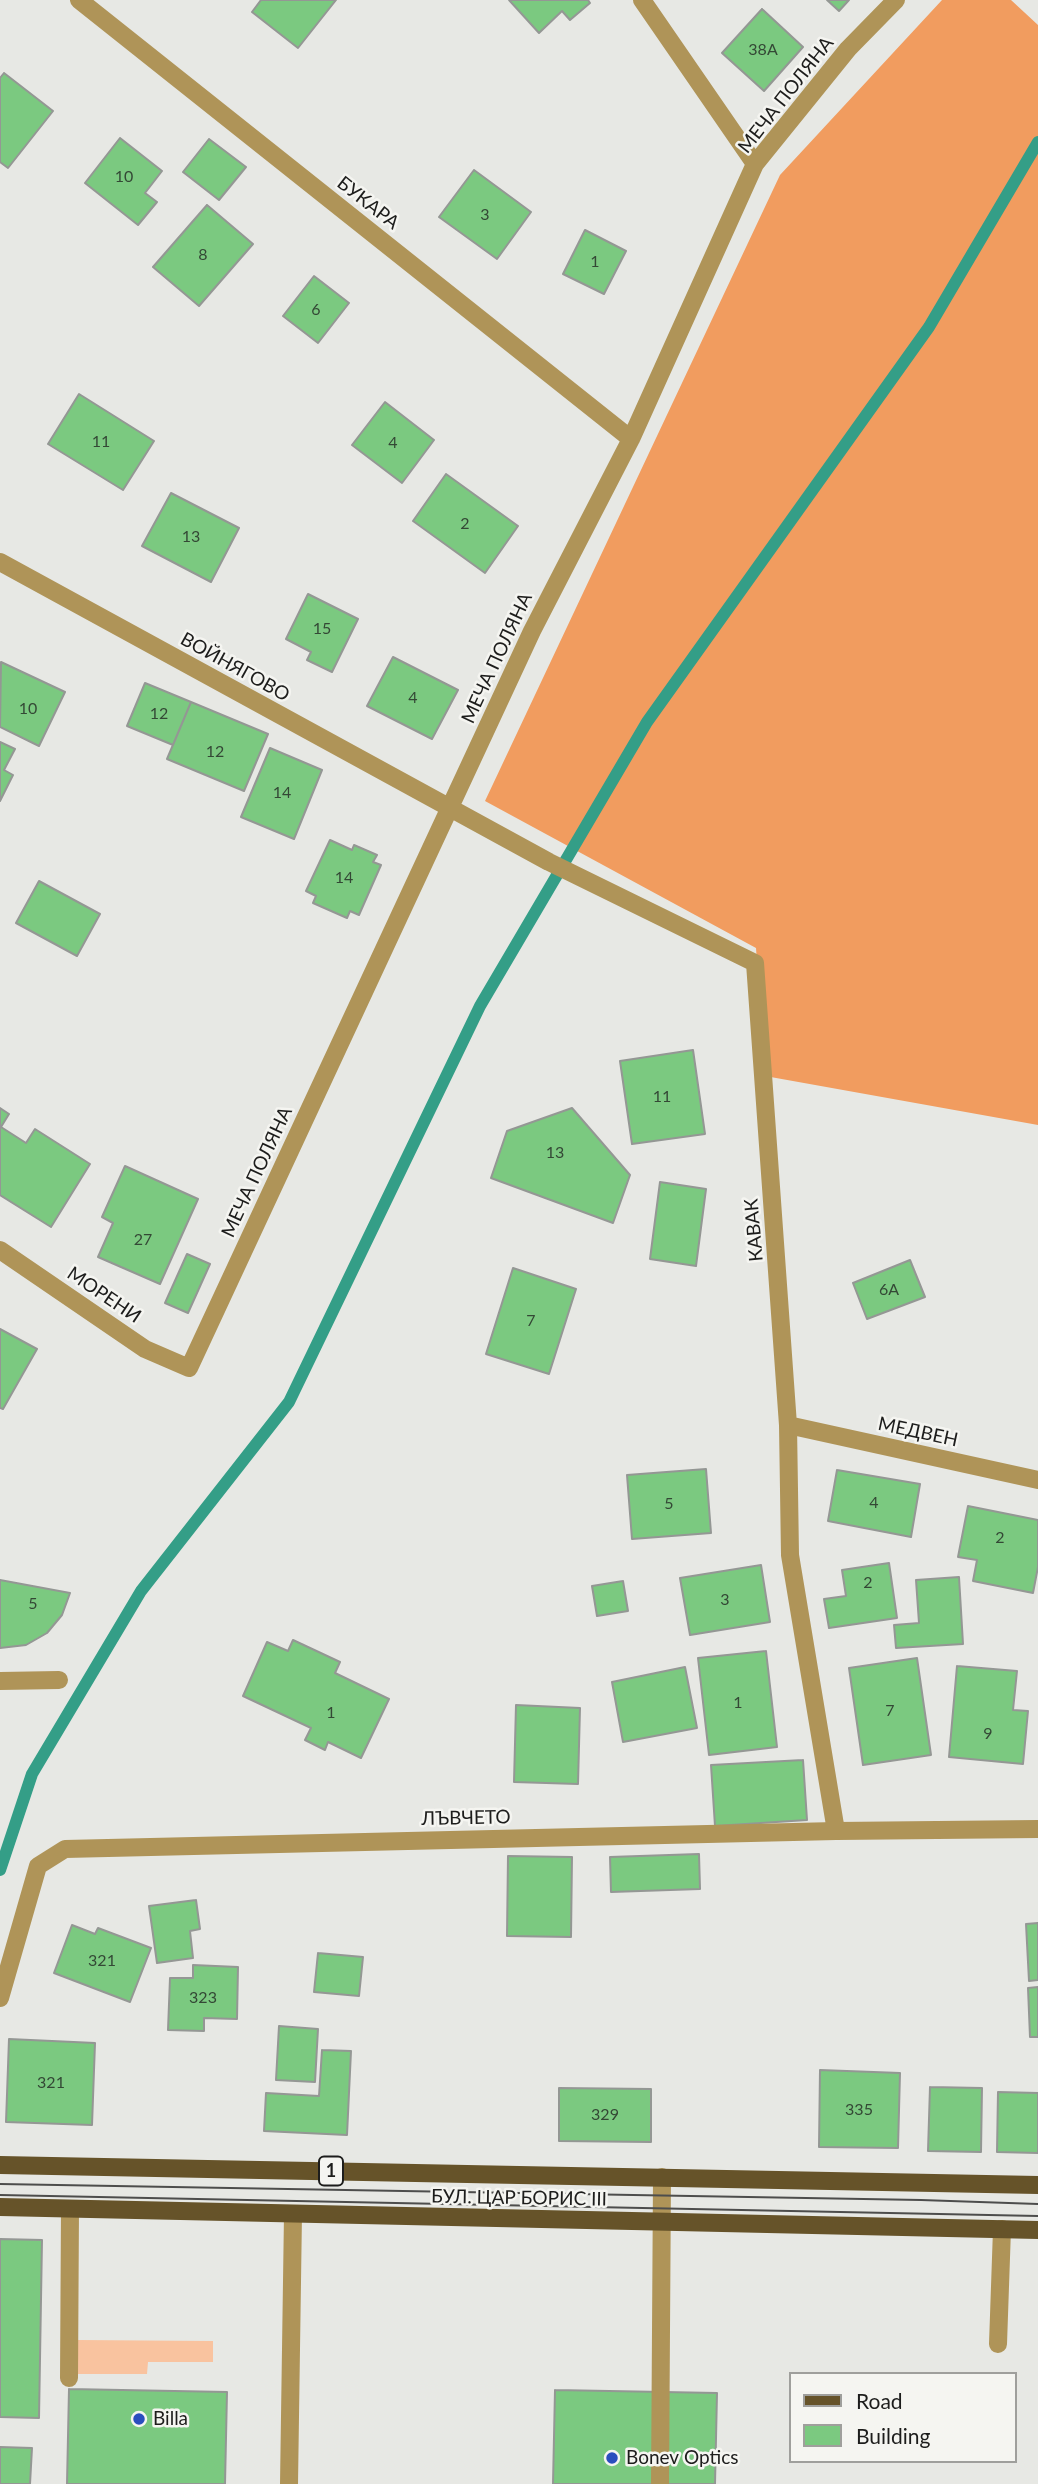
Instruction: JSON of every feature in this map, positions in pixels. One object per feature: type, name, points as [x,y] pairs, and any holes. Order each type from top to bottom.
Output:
[{"type":"main road","name":"БУЛ. ЦАР БОРИС III","points":[[0,2165],[1038,2185]]},
{"type":"main road","name":"БУЛ. ЦАР БОРИС III","points":[[0,2207],[1038,2230]]},
{"type":"street","name":"БУКАРА","points":[[79,0],[631,439]]},
{"type":"street","points":[[642,0],[755,164]]},
{"type":"street","name":"МЕЧА ПОЛЯНА","points":[[189,1368],[532,631],[631,439],[755,164],[848,49],[896,0]]},
{"type":"street","name":"ВОЙНЯГОВО","points":[[0,562],[450,810]]},
{"type":"street","name":"КАВАК","points":[[450,810],[755,963],[788,1425],[790,1555],[836,1831]]},
{"type":"street","name":"МОРЕНИ","points":[[0,1250],[145,1349],[189,1368]]},
{"type":"street","name":"МЕДВЕН","points":[[788,1425],[1038,1480]]},
{"type":"street","points":[[0,1681],[59,1680]]},
{"type":"street","name":"ЛЪВЧЕТО","points":[[0,1998],[38,1866],[65,1849],[836,1831],[1038,1829]]},
{"type":"street","points":[[660,2484],[662,2177]]},
{"type":"street","points":[[69,2378],[70,2209]]},
{"type":"street","points":[[289,2484],[293,2214]]},
{"type":"street","points":[[998,2344],[1002,2229]]},
{"type":"shaded area","points":[[942,0],[1011,0],[1038,25],[1038,1125],[765,1076],[756,948],[485,801],[780,175]]},
{"type":"shaded area","points":[[77,2340],[213,2341],[213,2362],[148,2362],[147,2374],[77,2374]]},
{"type":"building","points":[[261,0],[336,0],[298,48],[252,12]]},
{"type":"building","points":[[509,0],[588,0],[590,3],[570,20],[562,11],[539,33]]},
{"type":"building","points":[[827,0],[849,0],[839,11]]},
{"type":"building","points":[[762,9],[803,47],[764,91],[722,53]]},
{"type":"building","points":[[4,73],[53,111],[8,168],[0,162],[0,78]]},
{"type":"building","points":[[120,138],[162,171],[145,193],[157,202],[138,225],[85,183]]},
{"type":"building","points":[[209,139],[246,167],[219,200],[183,172]]},
{"type":"building","points":[[474,170],[531,212],[497,259],[439,217]]},
{"type":"building","points":[[207,205],[253,244],[199,306],[153,267]]},
{"type":"building","points":[[585,230],[626,251],[604,294],[563,274]]},
{"type":"building","points":[[314,276],[349,303],[318,343],[283,316]]},
{"type":"building","points":[[79,394],[154,441],[123,490],[48,444]]},
{"type":"building","points":[[385,402],[434,440],[402,483],[352,445]]},
{"type":"building","points":[[446,474],[518,526],[485,573],[413,521]]},
{"type":"building","points":[[171,493],[239,528],[211,582],[142,546]]},
{"type":"building","points":[[308,594],[358,619],[332,672],[307,660],[311,652],[286,639]]},
{"type":"building","points":[[393,657],[458,690],[432,739],[367,706]]},
{"type":"building","points":[[1,662],[65,692],[39,746],[0,727]]},
{"type":"building","points":[[145,683],[191,702],[173,745],[127,726]]},
{"type":"building","points":[[191,702],[268,734],[244,791],[167,759]]},
{"type":"building","points":[[0,742],[15,749],[4,770],[13,775],[0,801]]},
{"type":"building","points":[[270,748],[322,770],[294,839],[241,817]]},
{"type":"building","points":[[330,840],[352,850],[354,845],[377,855],[373,862],[381,865],[359,915],[350,911],[347,918],[313,903],[316,896],[306,891]]},
{"type":"building","points":[[39,881],[100,914],[77,956],[16,923]]},
{"type":"building","points":[[693,1050],[705,1134],[632,1144],[620,1061]]},
{"type":"building","points":[[0,1108],[9,1114],[1,1127],[26,1143],[35,1129],[90,1164],[51,1227],[0,1195]]},
{"type":"building","points":[[572,1108],[630,1175],[613,1223],[491,1178],[507,1131]]},
{"type":"building","points":[[125,1166],[198,1199],[160,1284],[98,1257],[113,1223],[102,1217]]},
{"type":"building","points":[[660,1182],[706,1189],[696,1266],[650,1259]]},
{"type":"building","points":[[187,1254],[210,1264],[188,1313],[165,1303]]},
{"type":"building","points":[[910,1260],[925,1297],[867,1319],[853,1283]]},
{"type":"building","points":[[513,1268],[576,1289],[549,1374],[486,1354]]},
{"type":"building","points":[[0,1329],[37,1349],[3,1409],[0,1408]]},
{"type":"building","points":[[706,1469],[711,1533],[632,1539],[627,1475]]},
{"type":"building","points":[[837,1470],[920,1484],[911,1537],[828,1521]]},
{"type":"building","points":[[968,1506],[1038,1520],[1038,1567],[1033,1593],[973,1581],[977,1560],[958,1557]]},
{"type":"building","points":[[889,1563],[897,1618],[829,1628],[824,1599],[846,1596],[842,1570]]},
{"type":"building","points":[[761,1565],[770,1622],[690,1635],[680,1578]]},
{"type":"building","points":[[959,1577],[963,1644],[896,1648],[894,1625],[919,1623],[916,1580]]},
{"type":"building","points":[[0,1580],[70,1593],[62,1615],[47,1633],[26,1645],[0,1648]]},
{"type":"building","points":[[623,1581],[628,1611],[597,1616],[592,1586]]},
{"type":"building","points":[[293,1640],[340,1662],[335,1673],[389,1699],[361,1758],[328,1742],[325,1750],[305,1740],[311,1728],[243,1696],[267,1642],[288,1651]]},
{"type":"building","points":[[766,1651],[777,1747],[709,1755],[698,1658]]},
{"type":"building","points":[[917,1658],[931,1755],[863,1765],[849,1668]]},
{"type":"building","points":[[957,1666],[1017,1671],[1013,1710],[1028,1711],[1023,1764],[949,1757]]},
{"type":"building","points":[[685,1667],[697,1728],[623,1742],[612,1682]]},
{"type":"building","points":[[516,1705],[580,1708],[578,1784],[514,1782]]},
{"type":"building","points":[[803,1760],[807,1820],[715,1826],[711,1765]]},
{"type":"building","points":[[699,1854],[700,1889],[611,1892],[610,1857]]},
{"type":"building","points":[[508,1856],[572,1857],[571,1937],[507,1936]]},
{"type":"building","points":[[196,1900],[200,1929],[190,1931],[193,1958],[157,1963],[149,1906]]},
{"type":"building","points":[[1038,1923],[1038,1980],[1029,1981],[1026,1924]]},
{"type":"building","points":[[72,1925],[95,1934],[98,1928],[151,1948],[130,2002],[54,1973]]},
{"type":"building","points":[[318,1953],[363,1957],[359,1996],[314,1992]]},
{"type":"building","points":[[193,1965],[238,1967],[237,2019],[204,2018],[204,2031],[168,2030],[170,1978],[193,1978]]},
{"type":"building","points":[[1038,1987],[1038,2037],[1030,2037],[1028,1988]]},
{"type":"building","points":[[279,2026],[318,2029],[315,2082],[276,2080]]},
{"type":"building","points":[[9,2039],[95,2043],[92,2125],[6,2122]]},
{"type":"building","points":[[322,2050],[351,2051],[347,2135],[264,2131],[266,2093],[319,2096]]},
{"type":"building","points":[[820,2070],[900,2073],[898,2148],[819,2147]]},
{"type":"building","points":[[930,2087],[982,2088],[981,2152],[928,2151]]},
{"type":"building","points":[[559,2088],[651,2089],[651,2142],[559,2141]]},
{"type":"building","points":[[998,2092],[1038,2093],[1038,2153],[997,2152]]},
{"type":"building","points":[[0,2239],[42,2240],[39,2418],[0,2417]]},
{"type":"building","points":[[69,2389],[227,2392],[225,2484],[67,2484]]},
{"type":"building","points":[[555,2390],[717,2393],[715,2484],[553,2484]]},
{"type":"building","points":[[0,2447],[32,2448],[30,2484],[0,2484]]},
{"type":"waterway","points":[[0,1870],[32,1774],[141,1591],[289,1402],[480,1006],[647,722],[929,327],[1038,142]]},
{"type":"tram line","points":[[0,2184],[1038,2204]]},
{"type":"tram line","points":[[0,2195],[1038,2216]]},
{"type":"place","name":"Billa","points":[[139,2419]]},
{"type":"place","name":"Bonev Optics","points":[[612,2458]]}]
